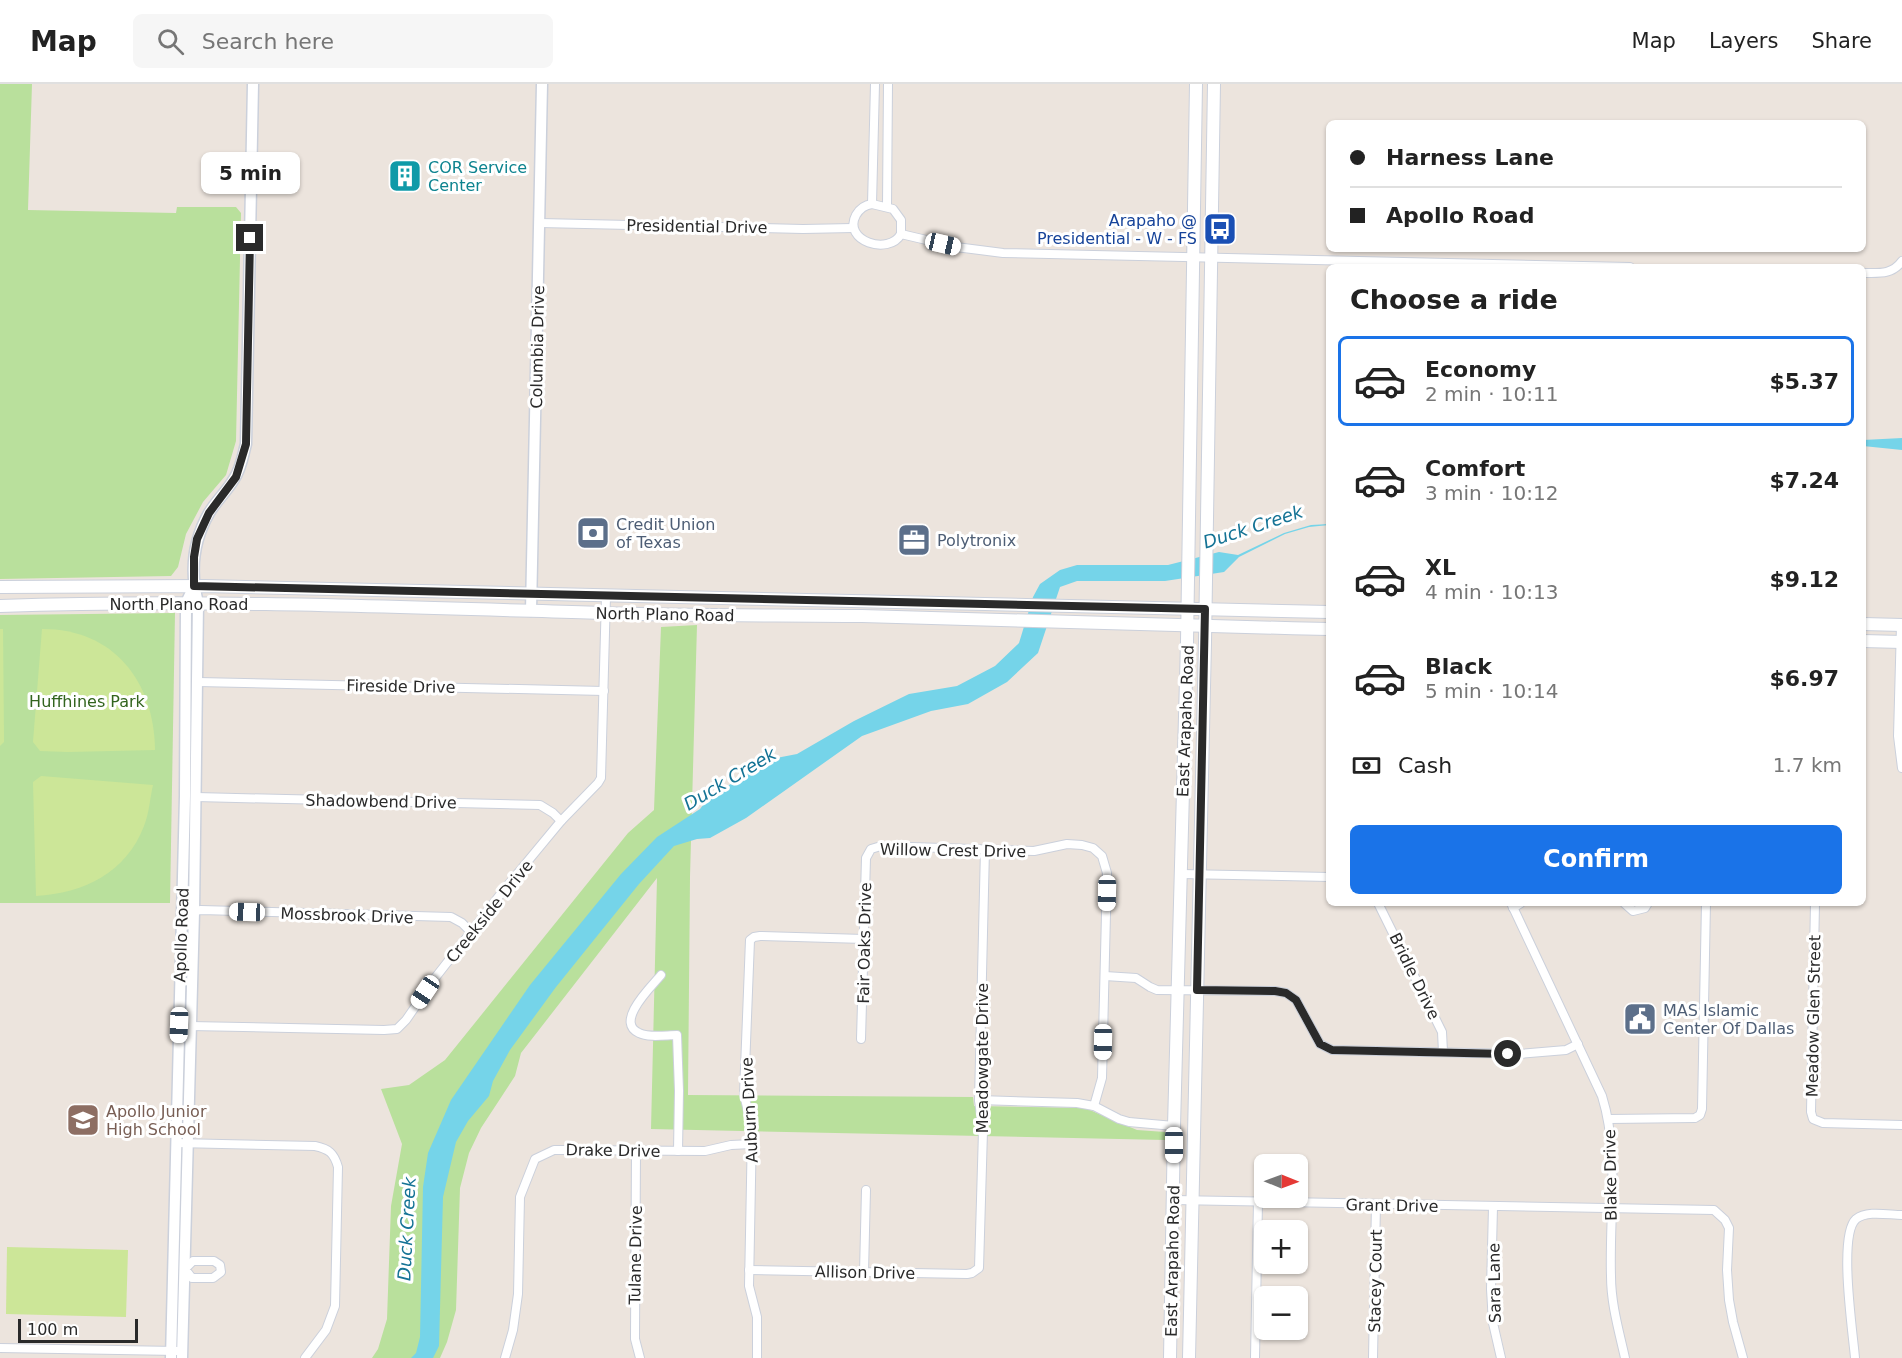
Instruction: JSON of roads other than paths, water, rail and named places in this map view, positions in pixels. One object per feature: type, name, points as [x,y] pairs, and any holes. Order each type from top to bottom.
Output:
[{"type":"main road","name":"East Arapaho Road","points":[[1189,1358],[1206,593],[1214,84]]},
{"type":"main road","name":"East Arapaho Road","points":[[1170,1358],[1187,627],[1196,90]]},
{"type":"main road","points":[[1196,90],[1204,120],[1214,137]]},
{"type":"main road","name":"North Plano Road","points":[[0,587],[194,586],[531,592],[606,596],[1326,612]]},
{"type":"main road","points":[[345,606],[346,590]]},
{"type":"main road","points":[[702,597],[702,615]]},
{"type":"main road","name":"North Plano Road","points":[[0,606],[192,603],[1020,620],[1187,627],[1326,629]]},
{"type":"main road","points":[[1866,624],[1902,625]]},
{"type":"main road","points":[[1866,641],[1902,642]]},
{"type":"main road","points":[[1175,1082],[1195,1065]]},
{"type":"street","name":"Apollo Road","points":[[177,1354],[185,1269],[182,1143],[182,914],[194,557],[197,539],[209,513],[236,477],[246,444],[253,84]]},
{"type":"street","name":"Columbia Drive","points":[[531,611],[542,84]]},
{"type":"street","points":[[872,204],[875,84]]},
{"type":"street","points":[[887,206],[888,84]]},
{"type":"street","points":[[874,98],[888,98]]},
{"type":"street","points":[[873,148],[887,148]]},
{"type":"street","points":[[872,204],[887,206],[893,209],[900,220],[901,234],[893,244],[879,245],[860,239],[853,228],[855,216],[860,209],[872,204]]},
{"type":"street","name":"Presidential Drive","points":[[540,223],[853,228]]},
{"type":"street","points":[[901,234],[956,247],[1003,253],[1505,264]]},
{"type":"street","points":[[1866,273],[1884,273],[1895,269],[1902,261]]},
{"type":"street","name":"Creekside Drive","points":[[190,1026],[384,1030],[397,1029],[406,1020],[471,932],[561,821],[592,791],[601,778],[606,596]]},
{"type":"street","name":"Apollo Road","points":[[177,1354],[173,1269],[190,1026],[194,912],[198,682],[192,603]]},
{"type":"street","points":[[1902,625],[1898,736],[1902,768]]},
{"type":"street","name":"Fireside Drive","points":[[198,682],[604,691]]},
{"type":"street","name":"Shadowbend Drive","points":[[196,797],[540,805],[561,821]]},
{"type":"street","name":"Willow Crest Drive","points":[[871,849],[881,846],[1034,850],[1067,844],[1093,848],[1102,856],[1107,873],[1102,1078],[1094,1106]]},
{"type":"street","name":"Fair Oaks Drive","points":[[861,1039],[866,858],[871,849]]},
{"type":"street","name":"Meadowgate Drive","points":[[979,1268],[983,1131],[979,1100],[985,849]]},
{"type":"street","points":[[1181,874],[1326,877]]},
{"type":"street","name":"Bridle Drive","points":[[1379,906],[1442,1032],[1443,1052]]},
{"type":"street","name":"Blake Drive","points":[[1515,906],[1602,1096],[1609,1119],[1611,1278],[1614,1313],[1626,1358]]},
{"type":"street","points":[[1627,906],[1633,911],[1646,906]]},
{"type":"street","points":[[1609,1119],[1658,1120],[1695,1118],[1700,1115],[1702,1109],[1706,906]]},
{"type":"street","name":"Meadow Glen Street","points":[[1815,906],[1811,1112],[1813,1119],[1823,1123],[1902,1125]]},
{"type":"street","name":"Mossbrook Drive","points":[[182,914],[194,912],[451,917],[471,932]]},
{"type":"street","name":"Auburn Drive","points":[[757,1358],[758,1317],[749,1286],[752,1144],[751,1124],[744,1094],[750,940],[760,936],[864,939]]},
{"type":"street","points":[[661,975],[632,1011],[630,1022],[633,1029],[639,1033],[677,1035],[678,1151]]},
{"type":"street","points":[[1105,976],[1136,978],[1157,990],[1286,993],[1296,1000],[1320,1044],[1332,1050],[1550,1053],[1566,1050],[1578,1044]]},
{"type":"street","points":[[979,1100],[1077,1102],[1094,1106],[1129,1122],[1174,1126]]},
{"type":"street","points":[[182,1143],[315,1146],[328,1149],[335,1158],[338,1167],[335,1306],[326,1330],[305,1358]]},
{"type":"street","name":"Drake Drive","points":[[505,1358],[513,1330],[518,1294],[520,1197],[535,1159],[561,1149],[705,1151],[731,1144],[752,1144]]},
{"type":"street","name":"Tulane Drive","points":[[636,1150],[635,1339],[640,1358]]},
{"type":"street","points":[[864,1272],[866,1190]]},
{"type":"street","name":"Grant Drive","points":[[1174,1200],[1254,1202]]},
{"type":"street","name":"Grant Drive","points":[[1308,1203],[1714,1210],[1725,1220],[1729,1228],[1727,1270],[1729,1300],[1743,1358]]},
{"type":"street","name":"Stacey Court","points":[[1373,1358],[1376,1204]]},
{"type":"street","name":"Sara Lane","points":[[1493,1207],[1493,1323],[1501,1358]]},
{"type":"street","points":[[1255,1358],[1258,1208]]},
{"type":"street","points":[[1856,1358],[1847,1266],[1848,1232],[1856,1219],[1869,1214],[1902,1215]]},
{"type":"street","name":"Allison Drive","points":[[749,1270],[972,1274],[979,1268]]},
{"type":"street","points":[[173,1269],[185,1269]]},
{"type":"street","points":[[0,1348],[177,1354]]},
{"type":"water","points":[[1902,438],[1902,450],[1866,446],[1866,440]]},
{"type":"water","points":[[1326,524],[1285,534],[1239,557],[1224,572],[1165,581],[1077,581],[1060,587],[1038,653],[1007,682],[968,704],[931,711],[862,736],[746,818],[710,838],[697,839],[674,846],[639,884],[556,987],[510,1050],[493,1081],[489,1096],[468,1121],[456,1142],[443,1197],[439,1346],[433,1358],[411,1358],[416,1353],[420,1337],[423,1187],[428,1153],[451,1100],[530,985],[621,874],[657,837],[700,809],[707,800],[766,760],[797,754],[854,721],[909,694],[957,686],[995,666],[1019,643],[1033,597],[1040,584],[1060,570],[1077,565],[1168,565],[1219,552],[1238,555],[1284,533],[1311,525]]},
{"type":"place","name":"COR Service Center","points":[[405,176]]},
{"type":"place","name":"Arapaho @ Presidential - W - FS","points":[[1220,229]]},
{"type":"place","name":"Credit Union of Texas","points":[[593,533]]},
{"type":"place","name":"Polytronix","points":[[914,540]]},
{"type":"place","name":"MAS Islamic Center Of Dallas","points":[[1640,1019]]},
{"type":"place","name":"Apollo Junior High School","points":[[83,1120]]},
{"type":"water label","name":"Duck Creek","points":[[1253,527]]},
{"type":"water label","name":"Duck Creek","points":[[730,779]]},
{"type":"water label","name":"Duck Creek","points":[[407,1229]]},
{"type":"park label","name":"Huffhines Park","points":[[87,701]]}]
